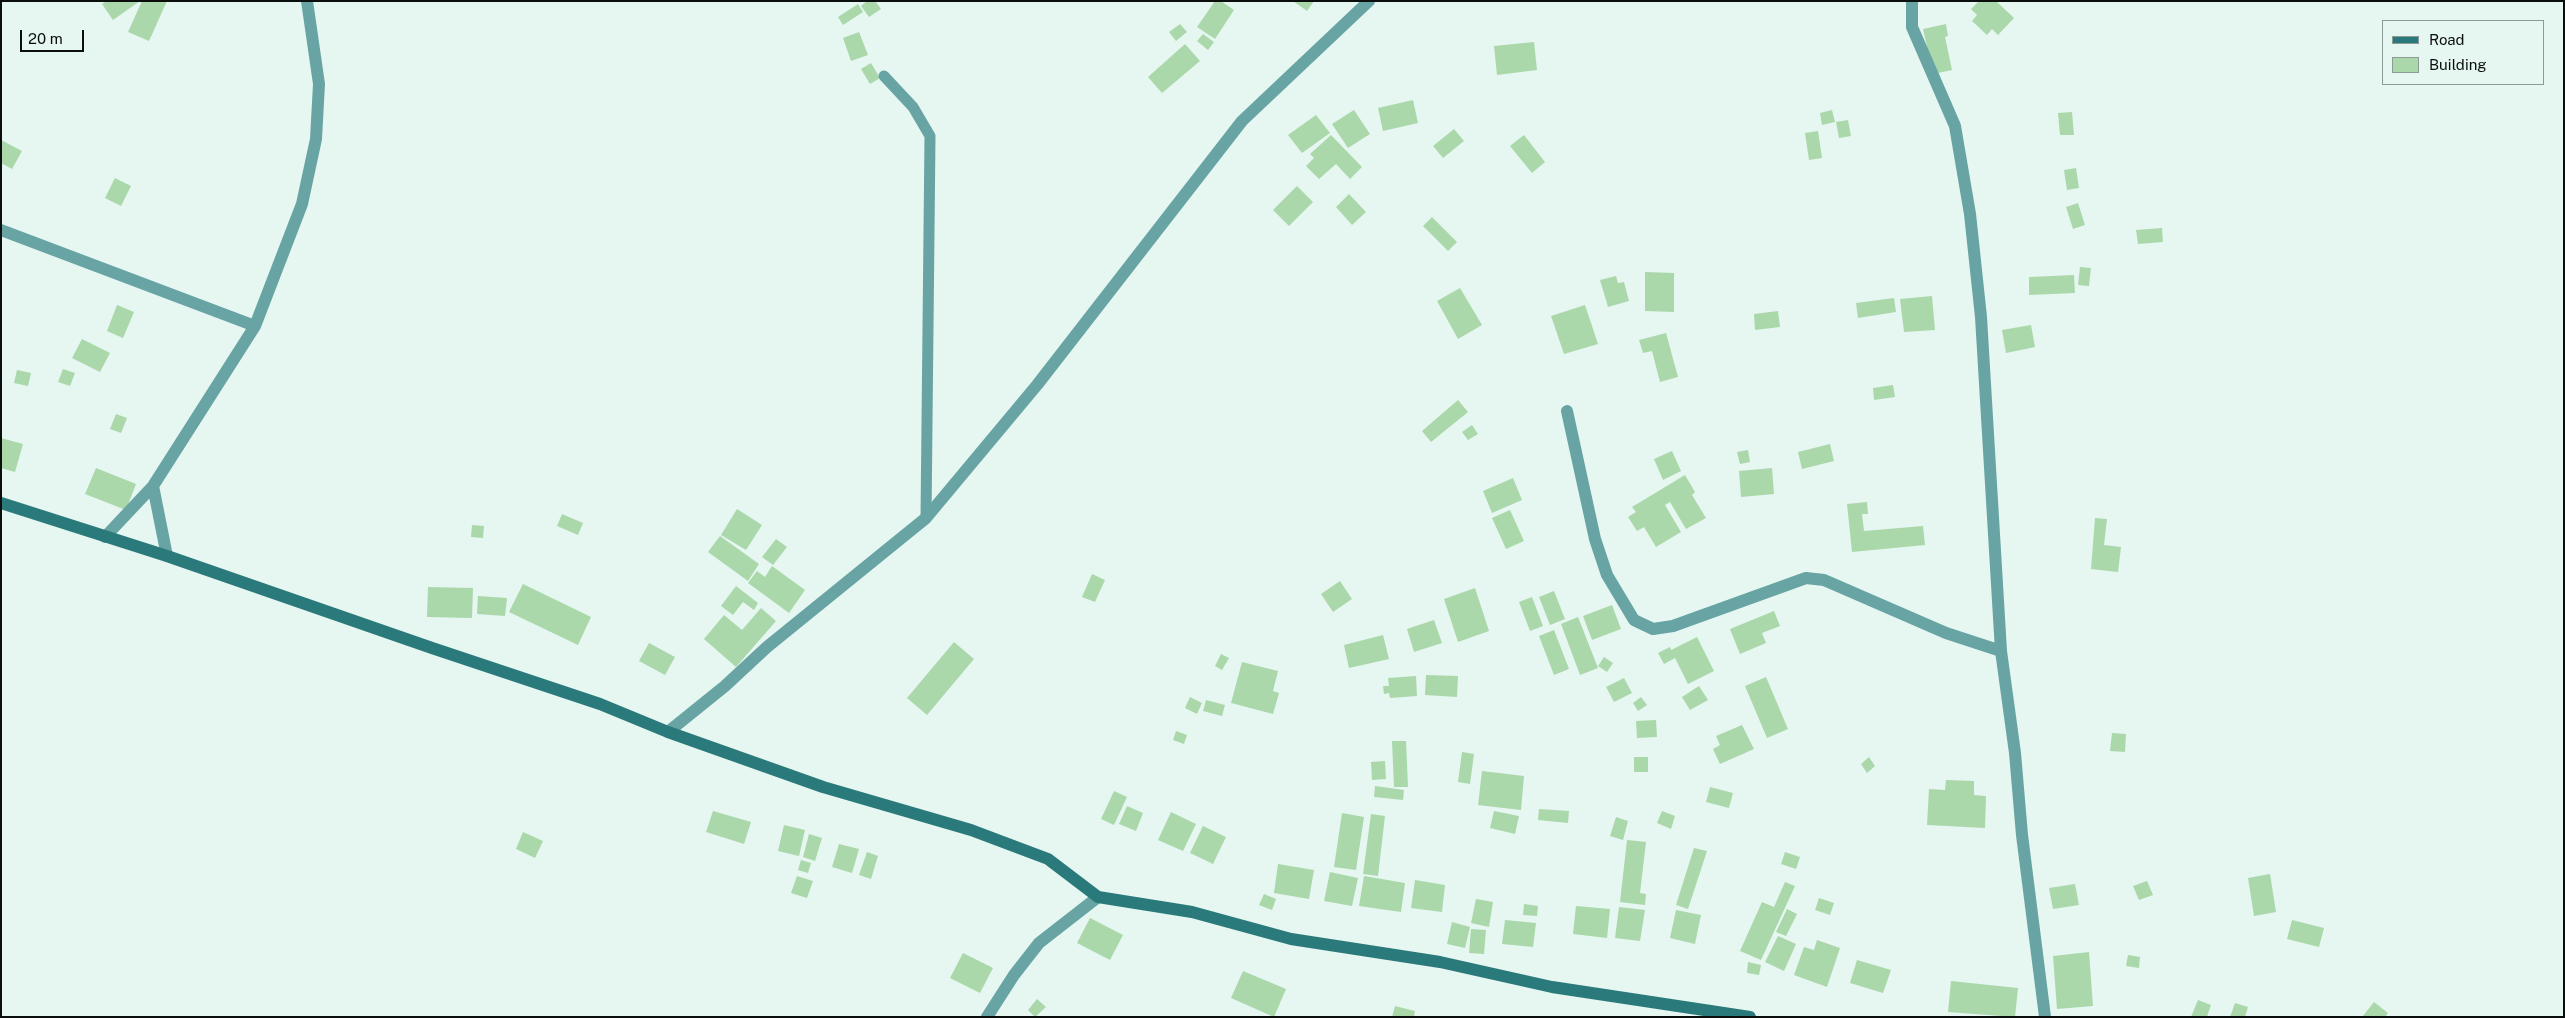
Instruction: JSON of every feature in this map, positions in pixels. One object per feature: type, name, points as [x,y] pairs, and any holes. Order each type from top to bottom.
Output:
[{"type":"main road","points":[[1,503],[168,556],[600,704],[668,732],[822,787],[971,830],[1048,859],[1098,896],[1192,912],[1291,940],[1440,962],[1552,987],[1750,1017]]},
{"type":"street","points":[[105,537],[153,486],[255,326],[302,204],[316,140],[319,84],[307,1]]},
{"type":"street","points":[[668,732],[725,686],[766,646],[926,518],[1037,385],[1242,121],[1369,1]]},
{"type":"street","points":[[1912,1],[1912,27],[1956,126],[1970,214],[1981,316],[2001,651],[2015,753],[2022,834],[2045,1017]]},
{"type":"street","points":[[1,230],[255,326]]},
{"type":"street","points":[[1567,410],[1595,539],[1607,575],[1634,620],[1653,629],[1673,626],[1806,578],[1824,580],[1946,633],[2001,651]]},
{"type":"street","points":[[153,486],[168,556]]},
{"type":"street","points":[[987,1017],[1014,975],[1039,943],[1098,896]]},
{"type":"lane","points":[[884,76],[914,107],[930,136],[926,518]]},
{"type":"building","points":[[106,1],[140,1],[113,20],[102,4]]},
{"type":"building","points":[[142,1],[167,1],[149,41],[128,32]]},
{"type":"building","points":[[867,1],[875,1],[881,9],[869,17],[861,6]]},
{"type":"building","points":[[1215,1],[1221,1],[1234,10],[1215,39],[1197,27]]},
{"type":"building","points":[[1293,1],[1314,1],[1307,11]]},
{"type":"building","points":[[1979,1],[1996,1],[2014,18],[1998,35],[1992,29],[1987,35],[1972,21],[1977,15],[1971,9]]},
{"type":"building","points":[[858,4],[863,12],[843,25],[838,17]]},
{"type":"building","points":[[1180,24],[1187,32],[1176,41],[1169,32]]},
{"type":"building","points":[[1946,24],[1948,36],[1945,37],[1952,70],[1933,74],[1923,29]]},
{"type":"building","points":[[859,32],[868,55],[851,61],[843,38]]},
{"type":"building","points":[[1203,34],[1214,42],[1208,50],[1197,41]]},
{"type":"building","points":[[1534,42],[1537,70],[1497,75],[1494,46]]},
{"type":"building","points":[[1185,44],[1200,61],[1162,93],[1148,77]]},
{"type":"building","points":[[871,63],[880,78],[870,84],[861,69]]},
{"type":"building","points":[[1413,100],[1418,123],[1383,131],[1378,108]]},
{"type":"building","points":[[1354,110],[1370,134],[1348,148],[1332,124]]},
{"type":"building","points":[[1832,110],[1835,122],[1822,125],[1820,113]]},
{"type":"building","points":[[2072,112],[2074,135],[2060,135],[2058,113]]},
{"type":"building","points":[[1316,115],[1330,133],[1302,153],[1288,135]]},
{"type":"building","points":[[1848,120],[1851,136],[1839,138],[1836,122]]},
{"type":"building","points":[[1454,129],[1464,141],[1443,158],[1433,146]]},
{"type":"building","points":[[1818,131],[1822,158],[1809,160],[1805,133]]},
{"type":"building","points":[[1331,135],[1362,167],[1350,179],[1336,164],[1319,179],[1306,166],[1314,158],[1310,154]]},
{"type":"building","points":[[1524,135],[1545,162],[1532,173],[1510,146]]},
{"type":"building","points":[[1,140],[22,151],[12,169],[1,163]]},
{"type":"building","points":[[2076,168],[2079,188],[2067,190],[2064,170]]},
{"type":"building","points":[[115,178],[131,186],[121,206],[105,198]]},
{"type":"building","points":[[1297,186],[1313,202],[1289,226],[1273,210]]},
{"type":"building","points":[[1349,194],[1366,212],[1352,225],[1336,207]]},
{"type":"building","points":[[2078,203],[2085,225],[2073,229],[2066,207]]},
{"type":"building","points":[[1432,217],[1457,242],[1448,251],[1423,226]]},
{"type":"building","points":[[2162,228],[2163,242],[2138,244],[2136,230]]},
{"type":"building","points":[[2080,267],[2091,268],[2089,286],[2078,285]]},
{"type":"building","points":[[1645,272],[1674,273],[1674,312],[1645,311]]},
{"type":"building","points":[[2074,275],[2075,293],[2029,295],[2029,277]]},
{"type":"building","points":[[1616,276],[1618,283],[1624,282],[1629,301],[1608,307],[1600,280]]},
{"type":"building","points":[[1460,288],[1482,325],[1458,339],[1437,301]]},
{"type":"building","points":[[1932,296],[1935,330],[1904,332],[1900,299]]},
{"type":"building","points":[[1894,298],[1896,312],[1858,318],[1856,303]]},
{"type":"building","points":[[117,305],[134,312],[123,338],[107,331]]},
{"type":"building","points":[[1585,305],[1598,344],[1564,354],[1551,316]]},
{"type":"building","points":[[1778,311],[1780,327],[1755,330],[1754,314]]},
{"type":"building","points":[[2031,325],[2035,347],[2006,353],[2002,330]]},
{"type":"building","points":[[1666,333],[1678,377],[1660,382],[1652,351],[1643,353],[1639,340]]},
{"type":"building","points":[[82,339],[110,353],[100,372],[72,358]]},
{"type":"building","points":[[63,369],[75,373],[70,386],[58,382]]},
{"type":"building","points":[[17,370],[31,373],[28,386],[14,383]]},
{"type":"building","points":[[1893,385],[1895,397],[1874,400],[1873,388]]},
{"type":"building","points":[[1458,400],[1468,412],[1431,442],[1422,431]]},
{"type":"building","points":[[116,414],[127,418],[121,433],[110,429]]},
{"type":"building","points":[[1472,425],[1478,434],[1468,440],[1462,432]]},
{"type":"building","points":[[1,438],[23,444],[15,472],[1,468]]},
{"type":"building","points":[[1830,444],[1834,461],[1802,469],[1798,452]]},
{"type":"building","points":[[1748,450],[1750,462],[1740,464],[1737,452]]},
{"type":"building","points":[[1672,451],[1681,471],[1663,480],[1654,459]]},
{"type":"building","points":[[96,468],[136,484],[126,510],[85,494]]},
{"type":"building","points":[[1772,468],[1774,494],[1741,497],[1739,471]]},
{"type":"building","points":[[1685,475],[1695,492],[1692,495],[1706,518],[1686,529],[1670,502],[1665,505],[1681,532],[1656,547],[1644,527],[1637,531],[1628,517],[1636,512],[1632,507]]},
{"type":"building","points":[[1513,478],[1522,500],[1492,513],[1483,491]]},
{"type":"building","points":[[1867,502],[1868,514],[1862,514],[1864,531],[1923,526],[1925,545],[1852,552],[1847,504]]},
{"type":"building","points":[[737,509],[762,525],[746,550],[721,535]]},
{"type":"building","points":[[1510,510],[1524,541],[1506,549],[1492,518]]},
{"type":"building","points":[[562,514],[583,523],[578,535],[557,526]]},
{"type":"building","points":[[2095,518],[2107,519],[2104,545],[2121,547],[2118,572],[2091,569]]},
{"type":"building","points":[[472,525],[484,526],[483,538],[471,537]]},
{"type":"building","points":[[720,536],[759,564],[748,581],[708,552]]},
{"type":"building","points":[[776,539],[787,547],[773,565],[762,557]]},
{"type":"building","points":[[772,566],[805,590],[789,613],[748,583],[757,571],[765,577]]},
{"type":"building","points":[[1092,574],[1105,580],[1095,602],[1082,597]]},
{"type":"building","points":[[1340,581],[1352,599],[1333,612],[1321,594]]},
{"type":"building","points":[[523,584],[591,617],[578,645],[509,612]]},
{"type":"building","points":[[736,586],[758,603],[754,610],[743,602],[733,615],[721,606]]},
{"type":"building","points":[[428,587],[473,588],[472,618],[427,617]]},
{"type":"building","points":[[1475,588],[1489,631],[1458,642],[1444,599]]},
{"type":"building","points":[[1554,591],[1565,619],[1550,625],[1539,597]]},
{"type":"building","points":[[478,596],[507,598],[505,616],[477,614]]},
{"type":"building","points":[[1532,597],[1543,626],[1530,631],[1519,602]]},
{"type":"building","points":[[1612,605],[1621,629],[1592,640],[1583,616]]},
{"type":"building","points":[[761,608],[776,621],[736,667],[704,639],[724,615],[742,630]]},
{"type":"building","points":[[1774,611],[1780,626],[1762,633],[1766,643],[1740,654],[1730,629]]},
{"type":"building","points":[[1578,617],[1598,668],[1580,675],[1561,624]]},
{"type":"building","points":[[1434,620],[1442,643],[1414,652],[1407,629]]},
{"type":"building","points":[[1554,630],[1569,669],[1554,675],[1539,636]]},
{"type":"building","points":[[1383,635],[1389,659],[1349,668],[1344,645]]},
{"type":"building","points":[[1697,637],[1714,671],[1688,684],[1675,658],[1664,664],[1658,653],[1670,647],[1671,650]]},
{"type":"building","points":[[954,642],[974,659],[927,715],[907,698]]},
{"type":"building","points":[[649,643],[675,657],[665,675],[639,661]]},
{"type":"building","points":[[1221,654],[1229,658],[1222,670],[1215,666]]},
{"type":"building","points":[[1604,657],[1613,663],[1607,672],[1598,666]]},
{"type":"building","points":[[1242,662],[1278,671],[1273,691],[1279,693],[1273,714],[1231,703]]},
{"type":"building","points":[[1426,675],[1458,676],[1457,697],[1425,695]]},
{"type":"building","points":[[1416,676],[1417,696],[1390,698],[1389,693],[1384,694],[1383,686],[1389,686],[1388,678]]},
{"type":"building","points":[[1766,677],[1788,729],[1767,738],[1745,686]]},
{"type":"building","points":[[1624,678],[1632,693],[1614,702],[1606,687]]},
{"type":"building","points":[[1699,686],[1708,700],[1690,710],[1682,697]]},
{"type":"building","points":[[1190,697],[1202,703],[1197,714],[1185,708]]},
{"type":"building","points":[[1641,697],[1647,705],[1638,711],[1633,703]]},
{"type":"building","points":[[1206,700],[1225,705],[1222,716],[1203,711]]},
{"type":"building","points":[[1656,720],[1657,737],[1637,738],[1636,721]]},
{"type":"building","points":[[1742,725],[1754,749],[1720,764],[1713,749],[1720,745],[1716,736]]},
{"type":"building","points":[[1176,731],[1187,735],[1184,744],[1173,740]]},
{"type":"building","points":[[2112,733],[2126,734],[2125,752],[2110,751]]},
{"type":"building","points":[[1392,741],[1406,741],[1408,787],[1394,787]]},
{"type":"building","points":[[1462,752],[1474,754],[1470,784],[1458,782]]},
{"type":"building","points":[[1634,757],[1648,757],[1648,772],[1634,772]]},
{"type":"building","points":[[1869,757],[1875,766],[1867,773],[1861,764]]},
{"type":"building","points":[[1385,761],[1386,779],[1372,780],[1371,762]]},
{"type":"building","points":[[1482,771],[1524,776],[1521,810],[1478,805]]},
{"type":"building","points":[[1946,780],[1974,781],[1974,795],[1986,796],[1985,828],[1927,825],[1929,789],[1945,790]]},
{"type":"building","points":[[1375,786],[1404,790],[1403,800],[1374,797]]},
{"type":"building","points":[[1710,787],[1733,793],[1729,808],[1706,802]]},
{"type":"building","points":[[1114,791],[1127,797],[1114,825],[1101,819]]},
{"type":"building","points":[[1127,806],[1143,813],[1136,831],[1119,824]]},
{"type":"building","points":[[1539,809],[1569,811],[1568,823],[1538,820]]},
{"type":"building","points":[[713,811],[751,822],[744,844],[706,832]]},
{"type":"building","points":[[1494,811],[1519,816],[1515,834],[1490,828]]},
{"type":"building","points":[[1662,811],[1675,816],[1671,829],[1657,823]]},
{"type":"building","points":[[1171,812],[1196,824],[1183,851],[1158,840]]},
{"type":"building","points":[[1342,813],[1364,817],[1356,870],[1334,867]]},
{"type":"building","points":[[1371,814],[1385,816],[1378,876],[1363,874]]},
{"type":"building","points":[[1616,817],[1628,821],[1623,840],[1610,836]]},
{"type":"building","points":[[784,825],[805,830],[799,856],[778,851]]},
{"type":"building","points":[[1203,826],[1226,837],[1213,864],[1190,853]]},
{"type":"building","points":[[523,832],[543,841],[535,858],[516,849]]},
{"type":"building","points":[[809,834],[822,838],[815,861],[803,857]]},
{"type":"building","points":[[1627,840],[1646,842],[1640,893],[1646,894],[1645,905],[1620,902]]},
{"type":"building","points":[[839,844],[859,849],[852,873],[832,867]]},
{"type":"building","points":[[1694,848],[1707,851],[1688,909],[1676,905]]},
{"type":"building","points":[[867,852],[878,856],[871,879],[859,875]]},
{"type":"building","points":[[1785,852],[1800,857],[1796,869],[1781,864]]},
{"type":"building","points":[[801,860],[811,863],[808,873],[798,870]]},
{"type":"building","points":[[1278,864],[1314,870],[1309,899],[1274,893]]},
{"type":"building","points":[[1330,872],[1358,878],[1352,906],[1324,901]]},
{"type":"building","points":[[2270,874],[2276,912],[2254,916],[2248,878]]},
{"type":"building","points":[[797,876],[813,881],[807,898],[791,893]]},
{"type":"building","points":[[1364,876],[1405,883],[1401,912],[1359,906]]},
{"type":"building","points":[[1415,880],[1445,885],[1442,912],[1411,908]]},
{"type":"building","points":[[2147,881],[2153,895],[2139,900],[2133,886]]},
{"type":"building","points":[[1785,882],[1795,886],[1761,960],[1740,951],[1762,902],[1774,907]]},
{"type":"building","points":[[2075,884],[2079,905],[2053,909],[2049,888]]},
{"type":"building","points":[[1264,894],[1276,899],[1272,910],[1259,905]]},
{"type":"building","points":[[1819,898],[1834,903],[1830,915],[1815,910]]},
{"type":"building","points":[[1476,899],[1493,902],[1489,927],[1471,923]]},
{"type":"building","points":[[1524,904],[1538,906],[1537,916],[1523,915]]},
{"type":"building","points":[[1576,906],[1610,909],[1607,938],[1573,934]]},
{"type":"building","points":[[1619,907],[1645,910],[1640,941],[1615,938]]},
{"type":"building","points":[[1787,909],[1797,914],[1786,936],[1776,932]]},
{"type":"building","points":[[1676,910],[1701,915],[1695,944],[1670,938]]},
{"type":"building","points":[[1090,918],[1123,935],[1110,960],[1077,943]]},
{"type":"building","points":[[1505,920],[1536,923],[1533,947],[1502,944]]},
{"type":"building","points":[[2292,920],[2324,928],[2319,947],[2287,939]]},
{"type":"building","points":[[1452,922],[1470,927],[1465,948],[1447,944]]},
{"type":"building","points":[[1471,929],[1486,930],[1484,954],[1469,953]]},
{"type":"building","points":[[1778,936],[1796,944],[1784,971],[1765,962]]},
{"type":"building","points":[[1817,940],[1840,948],[1827,987],[1794,975],[1804,947],[1814,950]]},
{"type":"building","points":[[2089,952],[2093,1006],[2057,1009],[2053,956]]},
{"type":"building","points":[[963,953],[993,968],[980,993],[950,978]]},
{"type":"building","points":[[2128,955],[2140,957],[2139,968],[2126,966]]},
{"type":"building","points":[[1857,960],[1891,970],[1883,993],[1850,983]]},
{"type":"building","points":[[1748,962],[1761,965],[1759,975],[1747,973]]},
{"type":"building","points":[[1243,971],[1286,989],[1274,1017],[1231,998]]},
{"type":"building","points":[[1951,981],[2018,988],[2015,1017],[1948,1012]]},
{"type":"building","points":[[1037,999],[1046,1007],[1035,1017],[1028,1010]]},
{"type":"building","points":[[2198,1000],[2211,1005],[2207,1017],[2191,1017]]},
{"type":"building","points":[[2374,1002],[2388,1013],[2385,1017],[2362,1017]]},
{"type":"building","points":[[2235,1003],[2248,1007],[2245,1017],[2230,1017]]},
{"type":"building","points":[[1395,1006],[1415,1011],[1414,1017],[1392,1017]]}]
